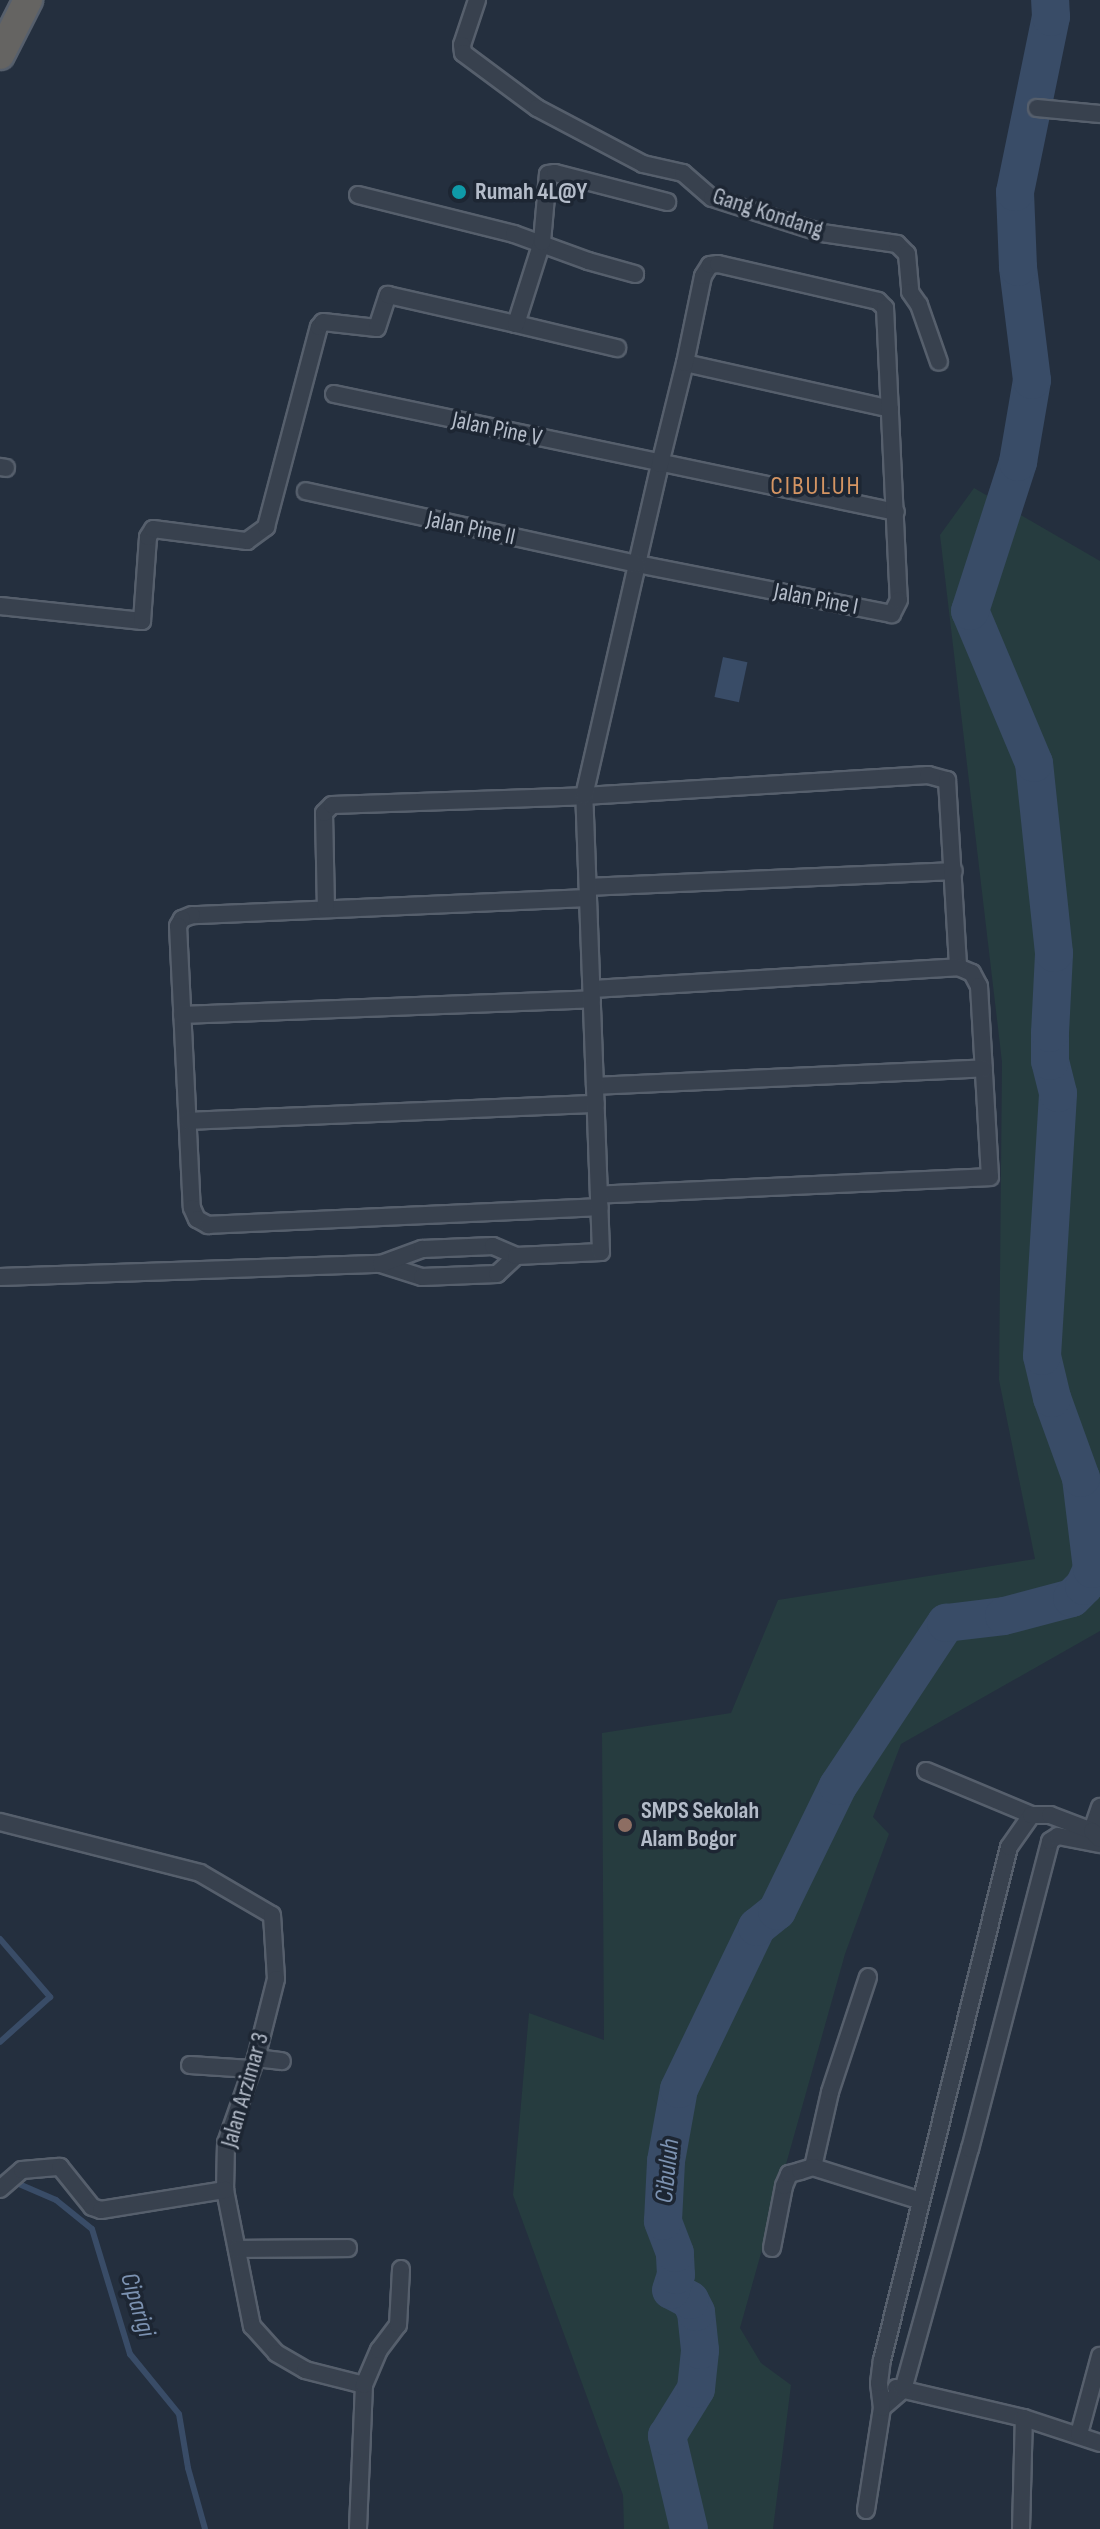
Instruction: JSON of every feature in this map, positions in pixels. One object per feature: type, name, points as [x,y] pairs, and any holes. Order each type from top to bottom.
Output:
[{"type":"highway","points":[[0,55],[28,0]]},
{"type":"street","name":"Gang Kondang","points":[[477,0],[462,45],[463,53],[537,108],[643,164],[683,173],[712,198],[822,233],[897,244],[907,254],[910,292],[919,305],[939,362]]},
{"type":"street","points":[[1037,108],[1100,114]]},
{"type":"street","points":[[516,324],[542,242],[548,174],[555,173],[667,202]]},
{"type":"street","points":[[358,195],[542,242],[588,261],[635,274]]},
{"type":"street","points":[[0,1277],[381,1264],[422,1249],[493,1246],[516,1256],[601,1252],[584,796],[703,276],[710,265],[878,301],[885,308],[896,512]]},
{"type":"street","points":[[0,606],[142,621],[148,537],[153,529],[247,541],[258,536],[266,527],[317,334],[323,322],[377,328],[388,295],[617,348]]},
{"type":"street","points":[[685,363],[890,409]]},
{"type":"street","name":"Jalan Pine V","points":[[334,394],[896,512]]},
{"type":"street","name":"Jalan Pine II","points":[[306,491],[637,564]]},
{"type":"street","name":"Jalan Pine I","points":[[637,564],[892,614],[899,600],[896,512]]},
{"type":"street","points":[[326,909],[324,813],[332,805],[584,796],[928,775],[947,780],[949,789],[958,967]]},
{"type":"street","points":[[182,1015],[592,994],[958,967],[972,973],[979,986],[990,1177],[208,1225],[197,1219],[192,1208],[182,1015],[178,926],[182,919],[192,915],[954,871]]},
{"type":"street","points":[[595,1086],[984,1068]]},
{"type":"street","points":[[188,1121],[596,1104]]},
{"type":"street","points":[[381,1264],[422,1277],[497,1274],[516,1256]]},
{"type":"street","points":[[926,1771],[1031,1815],[1050,1815],[1095,1839]]},
{"type":"street","points":[[1095,1839],[1100,1807]]},
{"type":"street","points":[[866,2510],[882,2408],[879,2383],[921,2201],[1009,1847],[1031,1815]]},
{"type":"street","name":"Jalan Arzimar 3","points":[[0,1822],[200,1873],[272,1915],[276,1979],[253,2064],[226,2143],[225,2190],[252,2326],[276,2353],[305,2370],[364,2385]]},
{"type":"street","points":[[882,2408],[903,2390],[970,2149],[1045,1853],[1054,1836],[1095,1839]]},
{"type":"street","points":[[813,2167],[830,2092],[868,1977]]},
{"type":"street","points":[[190,2065],[282,2061]]},
{"type":"street","points":[[0,2189],[22,2170],[60,2167],[92,2207],[101,2210],[225,2190]]},
{"type":"street","points":[[772,2248],[789,2174],[813,2167],[921,2201]]},
{"type":"street","points":[[237,2249],[348,2248]]},
{"type":"street","points":[[358,2529],[364,2385],[379,2350],[398,2325],[401,2269]]},
{"type":"street","points":[[1079,2434],[1100,2356]]},
{"type":"street","points":[[879,2383],[1024,2418],[1100,2443]]},
{"type":"street","points":[[1021,2529],[1024,2418]]},
{"type":"green space","points":[[974,488],[1100,561],[1100,1631],[901,1744],[873,1817],[889,1834],[845,1954],[740,2328],[761,2363],[791,2385],[773,2529],[624,2529],[623,2495],[513,2195],[529,2013],[604,2040],[602,1733],[731,1713],[778,1600],[1035,1559],[999,1380],[1002,1062],[940,535]]},
{"type":"water","points":[[723,657],[747,662],[739,702],[714,697]]},
{"type":"waterway","name":"Cibuluh","points":[[689,2529],[667,2436],[696,2389],[700,2350],[696,2312],[690,2300],[671,2290],[676,2275],[675,2253],[663,2221],[666,2161],[679,2089],[757,1927],[777,1911],[838,1786],[946,1623],[1004,1616],[1072,1598],[1084,1586],[1092,1569],[1081,1478],[1052,1398],[1042,1356],[1058,1093],[1050,1061],[1054,953],[1034,763],[970,611],[1018,462],[1032,380],[1018,267],[1015,192],[1051,17],[1050,0]]},
{"type":"waterway","name":"Ciparigi","points":[[0,1939],[50,1997],[0,2042]]},
{"type":"waterway","name":"Ciparigi","points":[[12,2181],[56,2200],[92,2229],[130,2354],[179,2414],[188,2468],[205,2529]]},
{"type":"place","name":"Rumah 4L@Y","points":[[459,192]]},
{"type":"place","name":"SMPS Sekolah Alam Bogor","points":[[625,1825]]},
{"type":"district","name":"CIBULUH","points":[[816,487]]}]
